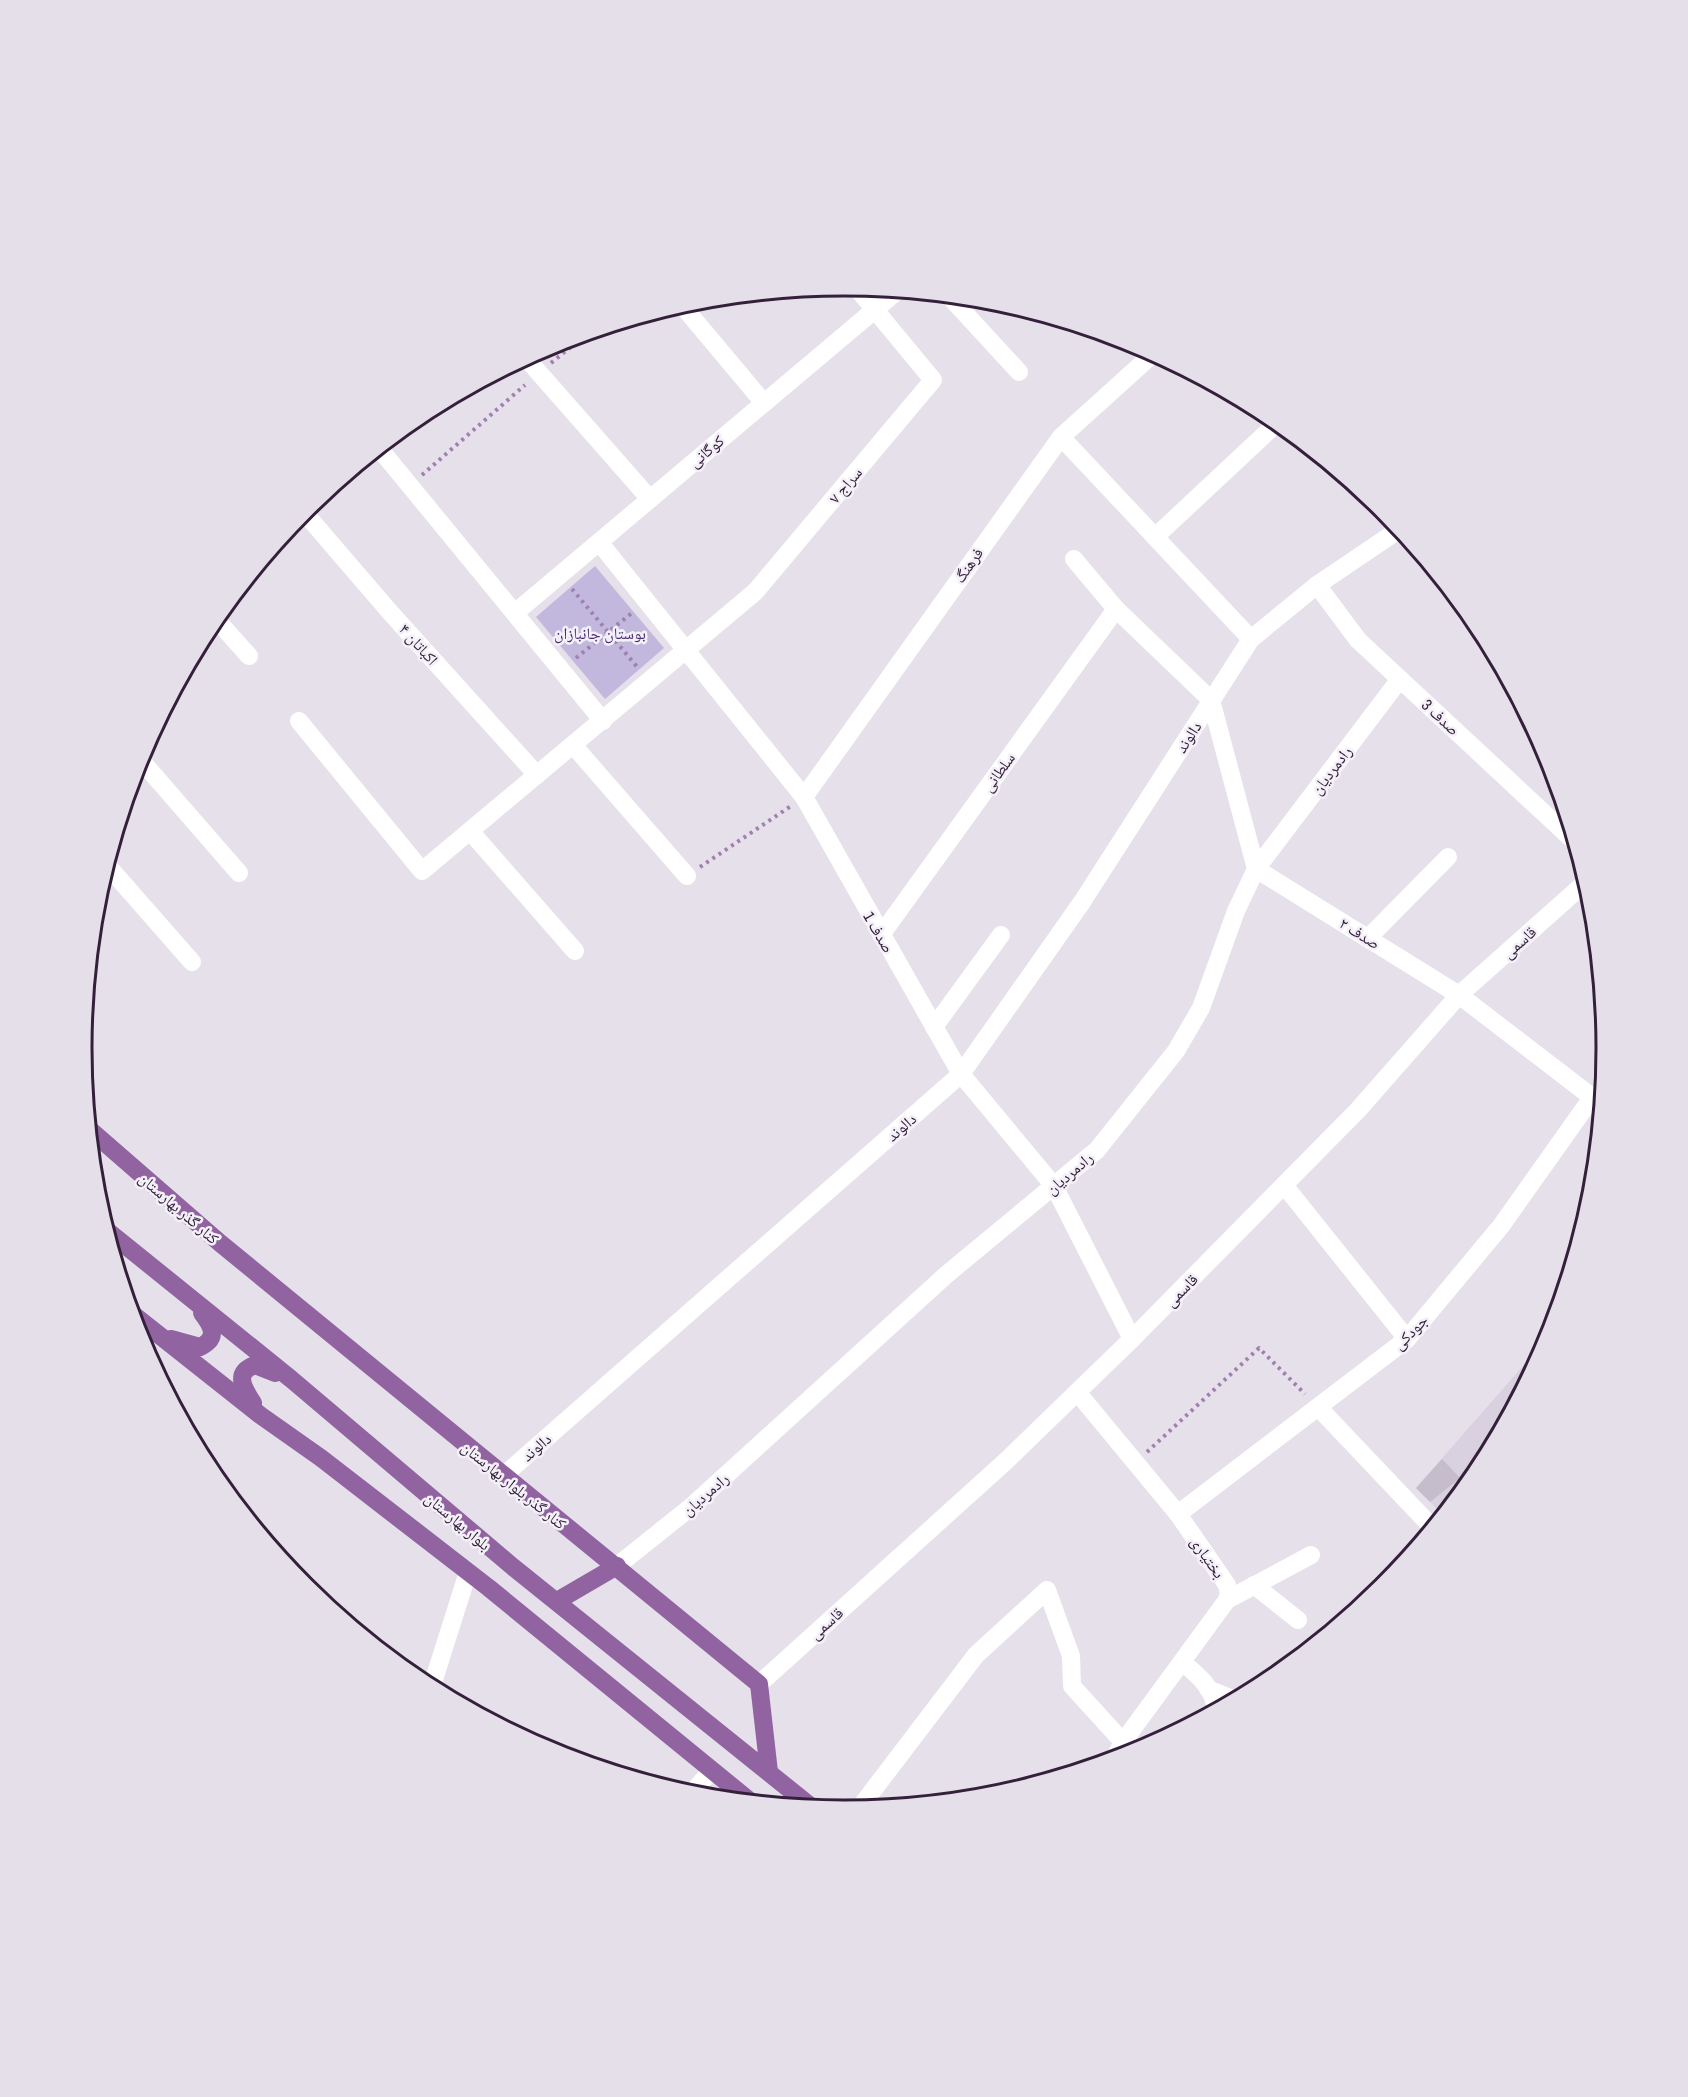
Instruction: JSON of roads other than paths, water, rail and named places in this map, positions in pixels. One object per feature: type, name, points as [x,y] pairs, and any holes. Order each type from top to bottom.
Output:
[{"type":"main road","name":"کنار گذر بهارستان","points":[[97,1137],[271,1284]]},
{"type":"main road","name":"بلوار بهارستان","points":[[116,1238],[802,1799]]},
{"type":"main road","name":"کنار گذر بلوار بهارستان","points":[[271,1284],[759,1684]]},
{"type":"main road","points":[[163,1336],[200,1347],[209,1343],[213,1335],[211,1326],[190,1298]]},
{"type":"main road","name":"بلوار بهارستان","points":[[143,1322],[260,1415],[321,1458],[468,1572],[742,1794]]},
{"type":"main road","points":[[260,1415],[242,1385],[241,1376],[246,1368],[255,1365],[291,1379]]},
{"type":"main road","points":[[557,1601],[617,1566]]},
{"type":"main road","points":[[759,1684],[769,1772]]},
{"type":"street","points":[[864,297],[874,310]]},
{"type":"street","name":"کوگانی","points":[[516,612],[889,298]]},
{"type":"street","points":[[957,304],[1019,372]]},
{"type":"street","name":"سراج ۷","points":[[688,650],[755,592],[933,380],[874,310]]},
{"type":"street","points":[[688,312],[764,403]]},
{"type":"street","name":"فرهنگ","points":[[804,797],[1061,437],[1147,360]]},
{"type":"street","points":[[531,365],[650,499]]},
{"type":"street","points":[[1155,537],[1270,429]]},
{"type":"street","points":[[1061,437],[1251,639]]},
{"type":"street","points":[[384,454],[516,612],[603,721]]},
{"type":"street","name":"اکباتان ۴","points":[[310,519],[389,611],[537,775]]},
{"type":"street","name":"دالوند","points":[[503,1476],[961,1074],[1082,902],[1251,639],[1317,585],[1393,534]]},
{"type":"street","name":"صدف 1","points":[[599,542],[804,797],[880,935],[961,1074],[1054,1186],[1132,1339]]},
{"type":"street","points":[[1074,559],[1116,609],[1211,700],[1256,869]]},
{"type":"street","name":"صدف 3","points":[[1317,585],[1358,640],[1564,831]]},
{"type":"street","name":"سلطانی","points":[[880,935],[1116,609]]},
{"type":"street","points":[[221,625],[249,656]]},
{"type":"street","points":[[299,721],[422,871],[688,650]]},
{"type":"street","name":"رادمردیان","points":[[617,1566],[692,1506],[946,1275],[1097,1150],[1176,1051],[1201,1008],[1236,911],[1256,869],[1400,679]]},
{"type":"street","points":[[573,745],[687,876]]},
{"type":"street","points":[[147,767],[239,873]]},
{"type":"street","points":[[470,831],[575,951]]},
{"type":"street","points":[[1368,938],[1448,857]]},
{"type":"street","name":"صدف ۲","points":[[1256,869],[1459,995],[1595,1101]]},
{"type":"street","points":[[113,872],[192,962]]},
{"type":"street","name":"قاسمی","points":[[759,1684],[1006,1461],[1132,1339],[1358,1110],[1459,995],[1579,888]]},
{"type":"street","points":[[934,1027],[1001,935]]},
{"type":"street","name":"جودکی","points":[[1178,1514],[1407,1339],[1501,1226],[1594,1104]]},
{"type":"street","points":[[1284,1185],[1407,1339]]},
{"type":"street","name":"بختیاری","points":[[1077,1392],[1178,1514],[1227,1585],[1229,1593],[1227,1600],[1183,1663],[1120,1748]]},
{"type":"street","points":[[1318,1407],[1428,1523]]},
{"type":"street","points":[[1227,1600],[1311,1555]]},
{"type":"street","points":[[434,1679],[468,1572]]},
{"type":"street","points":[[1254,1586],[1299,1620]]},
{"type":"street","points":[[866,1800],[976,1655],[1047,1590],[1071,1656],[1072,1686],[1124,1742]]},
{"type":"street","points":[[1183,1663],[1203,1680],[1213,1704]]},
{"type":"street","points":[[1208,1689],[1226,1696]]},
{"type":"street","points":[[698,1787],[712,1770]]},
{"type":"park label","name":"بوستان جانبازان","points":[[600,633]]}]
